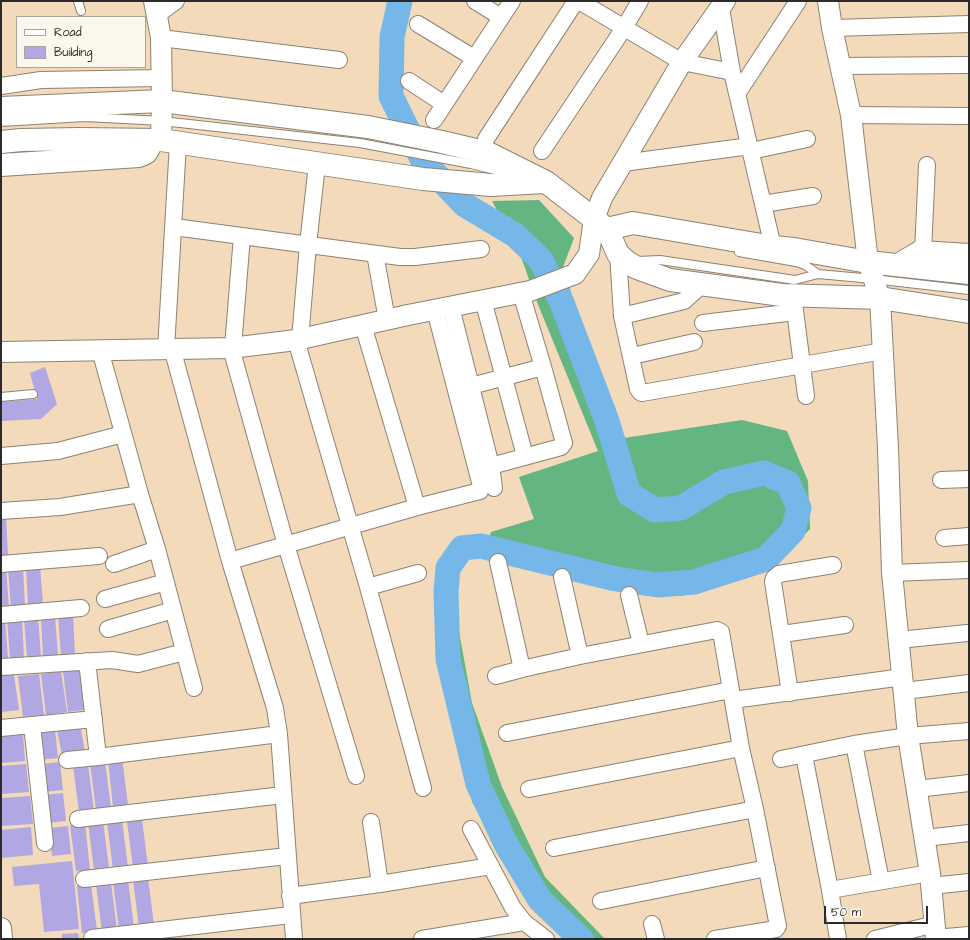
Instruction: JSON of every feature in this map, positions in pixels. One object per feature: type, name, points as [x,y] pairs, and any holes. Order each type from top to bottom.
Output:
[{"type":"main road","points":[[1,108],[163,129],[317,164],[423,179],[491,185],[546,182]]},
{"type":"main road","points":[[1,142],[21,140],[79,139],[163,129],[368,127],[488,153],[546,182],[601,224],[622,258],[637,268],[670,280],[782,295],[794,304],[874,280],[917,253],[923,252],[969,255]]},
{"type":"main road","points":[[1,165],[139,156],[146,153],[163,129]]},
{"type":"main road","points":[[601,224],[794,249],[874,280],[912,303],[925,318],[930,321],[969,326]]},
{"type":"main road","points":[[898,265],[969,274]]},
{"type":"main road","points":[[912,303],[969,312]]},
{"type":"street","points":[[176,1],[155,8],[161,38],[163,129],[174,227],[169,349],[230,561],[275,708],[279,734],[291,915],[294,939]]},
{"type":"street","points":[[474,1],[501,17]]},
{"type":"street","points":[[434,120],[512,1]]},
{"type":"street","points":[[486,139],[578,1],[682,62],[732,72]]},
{"type":"street","points":[[542,151],[624,28],[640,1]]},
{"type":"street","points":[[738,94],[798,1]]},
{"type":"street","points":[[828,1],[832,28],[851,115],[883,351],[892,573],[908,736],[930,879],[936,935]]},
{"type":"street","points":[[1,352],[232,348],[298,340],[443,308],[526,292],[575,274],[589,254],[601,224],[602,198],[682,62],[723,4]]},
{"type":"street","points":[[723,4],[732,72],[773,247]]},
{"type":"street","points":[[418,24],[474,58]]},
{"type":"street","points":[[832,28],[969,24]]},
{"type":"street","points":[[161,38],[339,60]]},
{"type":"street","points":[[840,66],[969,66]]},
{"type":"street","points":[[1,86],[41,80],[161,78]]},
{"type":"street","points":[[409,81],[444,104]]},
{"type":"street","points":[[851,115],[969,116]]},
{"type":"street","points":[[623,163],[750,149],[807,139]]},
{"type":"street","points":[[317,164],[298,340],[423,788]]},
{"type":"street","points":[[923,252],[927,165]]},
{"type":"street","points":[[763,204],[813,196]]},
{"type":"street","points":[[174,227],[375,254],[415,257],[480,249]]},
{"type":"street","points":[[242,236],[232,348],[286,545],[356,776]]},
{"type":"street","points":[[375,254],[387,320]]},
{"type":"street","points":[[622,258],[622,316],[632,356],[638,389],[642,393],[883,351]]},
{"type":"street","points":[[622,316],[684,300],[703,284]]},
{"type":"street","points":[[491,466],[561,447],[564,443],[543,367],[526,292]]},
{"type":"street","points":[[483,300],[505,377],[525,456]]},
{"type":"street","points":[[703,323],[794,304],[806,396]]},
{"type":"street","points":[[230,561],[417,507],[478,492],[481,489],[443,308]]},
{"type":"street","points":[[443,308],[471,386],[491,466],[494,488]]},
{"type":"street","points":[[363,325],[417,507]]},
{"type":"street","points":[[632,356],[694,342]]},
{"type":"street","points":[[100,350],[157,549],[194,688]]},
{"type":"street","points":[[471,386],[543,367]]},
{"type":"street","points":[[1,456],[58,451],[123,434]]},
{"type":"street","points":[[941,480],[969,479]]},
{"type":"street","points":[[1,511],[60,507],[140,494]]},
{"type":"street","points":[[944,538],[969,536]]},
{"type":"street","points":[[114,564],[157,549]]},
{"type":"street","points":[[1,564],[99,556]]},
{"type":"street","points":[[498,562],[522,669]]},
{"type":"street","points":[[790,693],[773,582],[774,578],[779,574],[832,565]]},
{"type":"street","points":[[892,573],[969,570]]},
{"type":"street","points":[[368,587],[418,573]]},
{"type":"street","points":[[562,577],[580,656]]},
{"type":"street","points":[[105,599],[166,582]]},
{"type":"street","points":[[629,595],[641,644]]},
{"type":"street","points":[[1,615],[81,608]]},
{"type":"street","points":[[108,629],[173,610]]},
{"type":"street","points":[[782,634],[845,625]]},
{"type":"street","points":[[496,676],[580,656],[641,644],[719,631],[722,634],[741,748],[778,924],[777,928],[715,939]]},
{"type":"street","points":[[899,640],[968,633]]},
{"type":"street","points":[[1,667],[112,660],[138,664],[184,652]]},
{"type":"street","points":[[87,661],[98,758]]},
{"type":"street","points":[[507,733],[732,695],[790,693],[904,684],[969,683]]},
{"type":"street","points":[[1,728],[94,718]]},
{"type":"street","points":[[32,725],[45,844]]},
{"type":"street","points":[[781,759],[854,744],[908,736],[969,731]]},
{"type":"street","points":[[67,760],[98,758],[279,734]]},
{"type":"street","points":[[854,744],[881,881]]},
{"type":"street","points":[[529,789],[741,748]]},
{"type":"street","points":[[804,755],[838,939]]},
{"type":"street","points":[[917,788],[969,783]]},
{"type":"street","points":[[78,819],[283,795]]},
{"type":"street","points":[[554,848],[755,809]]},
{"type":"street","points":[[371,822],[380,884]]},
{"type":"street","points":[[472,829],[513,908],[524,922],[546,939]]},
{"type":"street","points":[[924,838],[969,833]]},
{"type":"street","points":[[84,879],[287,856]]},
{"type":"street","points":[[290,896],[380,884],[491,866]]},
{"type":"street","points":[[601,901],[767,868]]},
{"type":"street","points":[[830,890],[881,881],[930,879],[969,882]]},
{"type":"street","points":[[92,938],[291,915]]},
{"type":"street","points":[[422,939],[524,922]]},
{"type":"street","points":[[652,924],[656,939]]},
{"type":"street","points":[[1,928],[2,939]]},
{"type":"street","points":[[875,939],[936,935],[969,935]]},
{"type":"lane","points":[[78,1],[81,11]]},
{"type":"lane","points":[[1,122],[86,117],[163,129],[360,143],[471,164],[546,182]]},
{"type":"lane","points":[[728,250],[796,262],[805,265],[818,274]]},
{"type":"lane","points":[[622,258],[660,260],[795,280],[818,274],[969,290]]},
{"type":"lane","points":[[1,397],[32,394]]},
{"type":"green space","points":[[539,200],[574,238],[563,267],[581,324],[624,438],[742,420],[787,431],[808,481],[810,529],[783,557],[681,596],[520,564],[483,554],[491,532],[534,519],[519,477],[598,451],[537,302],[520,254],[492,201]]},
{"type":"green space","points":[[434,584],[454,604],[472,703],[502,787],[545,877],[605,939],[569,939],[528,893],[472,802],[466,763],[442,646]]},
{"type":"building","points":[[45,367],[57,404],[41,419],[1,421],[1,402],[37,399],[30,373]]},
{"type":"building","points":[[6,516],[8,556],[1,557],[1,517]]},
{"type":"building","points":[[40,565],[43,605],[28,606],[26,566]]},
{"type":"building","points":[[23,567],[25,607],[11,608],[8,568]]},
{"type":"building","points":[[1,568],[6,568],[9,608],[1,609]]},
{"type":"building","points":[[73,614],[75,655],[61,656],[58,615]]},
{"type":"building","points":[[55,616],[58,656],[43,657],[41,617]]},
{"type":"building","points":[[38,617],[41,657],[27,658],[24,618]]},
{"type":"building","points":[[22,618],[24,658],[10,659],[7,619]]},
{"type":"building","points":[[1,619],[5,619],[8,659],[1,660]]},
{"type":"building","points":[[13,668],[19,710],[1,712],[1,670]]},
{"type":"building","points":[[84,668],[89,709],[68,712],[63,671]]},
{"type":"building","points":[[61,671],[67,712],[46,715],[41,674]]},
{"type":"building","points":[[39,674],[44,715],[23,717],[18,676]]},
{"type":"building","points":[[80,725],[85,751],[62,755],[57,730]]},
{"type":"building","points":[[55,730],[58,758],[39,760],[36,732]]},
{"type":"building","points":[[23,733],[25,761],[1,763],[1,735]]},
{"type":"building","points":[[122,758],[128,805],[113,807],[108,760]]},
{"type":"building","points":[[105,761],[111,808],[96,810],[90,763]]},
{"type":"building","points":[[60,762],[63,790],[44,792],[41,764]]},
{"type":"building","points":[[26,764],[29,792],[1,794],[1,766]]},
{"type":"building","points":[[88,764],[94,811],[79,812],[73,766]]},
{"type":"building","points":[[63,793],[66,821],[48,823],[44,795]]},
{"type":"building","points":[[30,796],[33,824],[1,826],[1,798]]},
{"type":"building","points":[[142,819],[148,866],[133,868],[127,821]]},
{"type":"building","points":[[122,820],[128,867],[113,869],[107,822]]},
{"type":"building","points":[[103,821],[109,868],[94,870],[88,823]]},
{"type":"building","points":[[85,823],[90,870],[76,871],[70,825]]},
{"type":"building","points":[[68,826],[71,854],[52,856],[49,828]]},
{"type":"building","points":[[31,827],[33,855],[1,858],[1,830]]},
{"type":"building","points":[[72,861],[79,929],[44,932],[39,884],[14,886],[12,867]]},
{"type":"building","points":[[148,878],[154,925],[139,927],[133,880]]},
{"type":"building","points":[[128,880],[134,927],[119,929],[113,882]]},
{"type":"building","points":[[111,883],[117,930],[102,932],[96,885]]},
{"type":"building","points":[[91,884],[97,931],[82,933],[77,886]]},
{"type":"building","points":[[78,933],[79,939],[62,939],[62,934]]},
{"type":"waterway","points":[[400,1],[392,37],[391,96],[423,161],[465,205],[515,235],[541,260],[562,303],[607,421],[629,494],[655,510],[681,508],[724,482],[764,473],[788,483],[799,508],[793,531],[766,559],[694,582],[658,585],[616,579],[481,546],[462,548],[448,568],[446,592],[448,659],[478,784],[506,844],[540,900],[581,939]]}]
